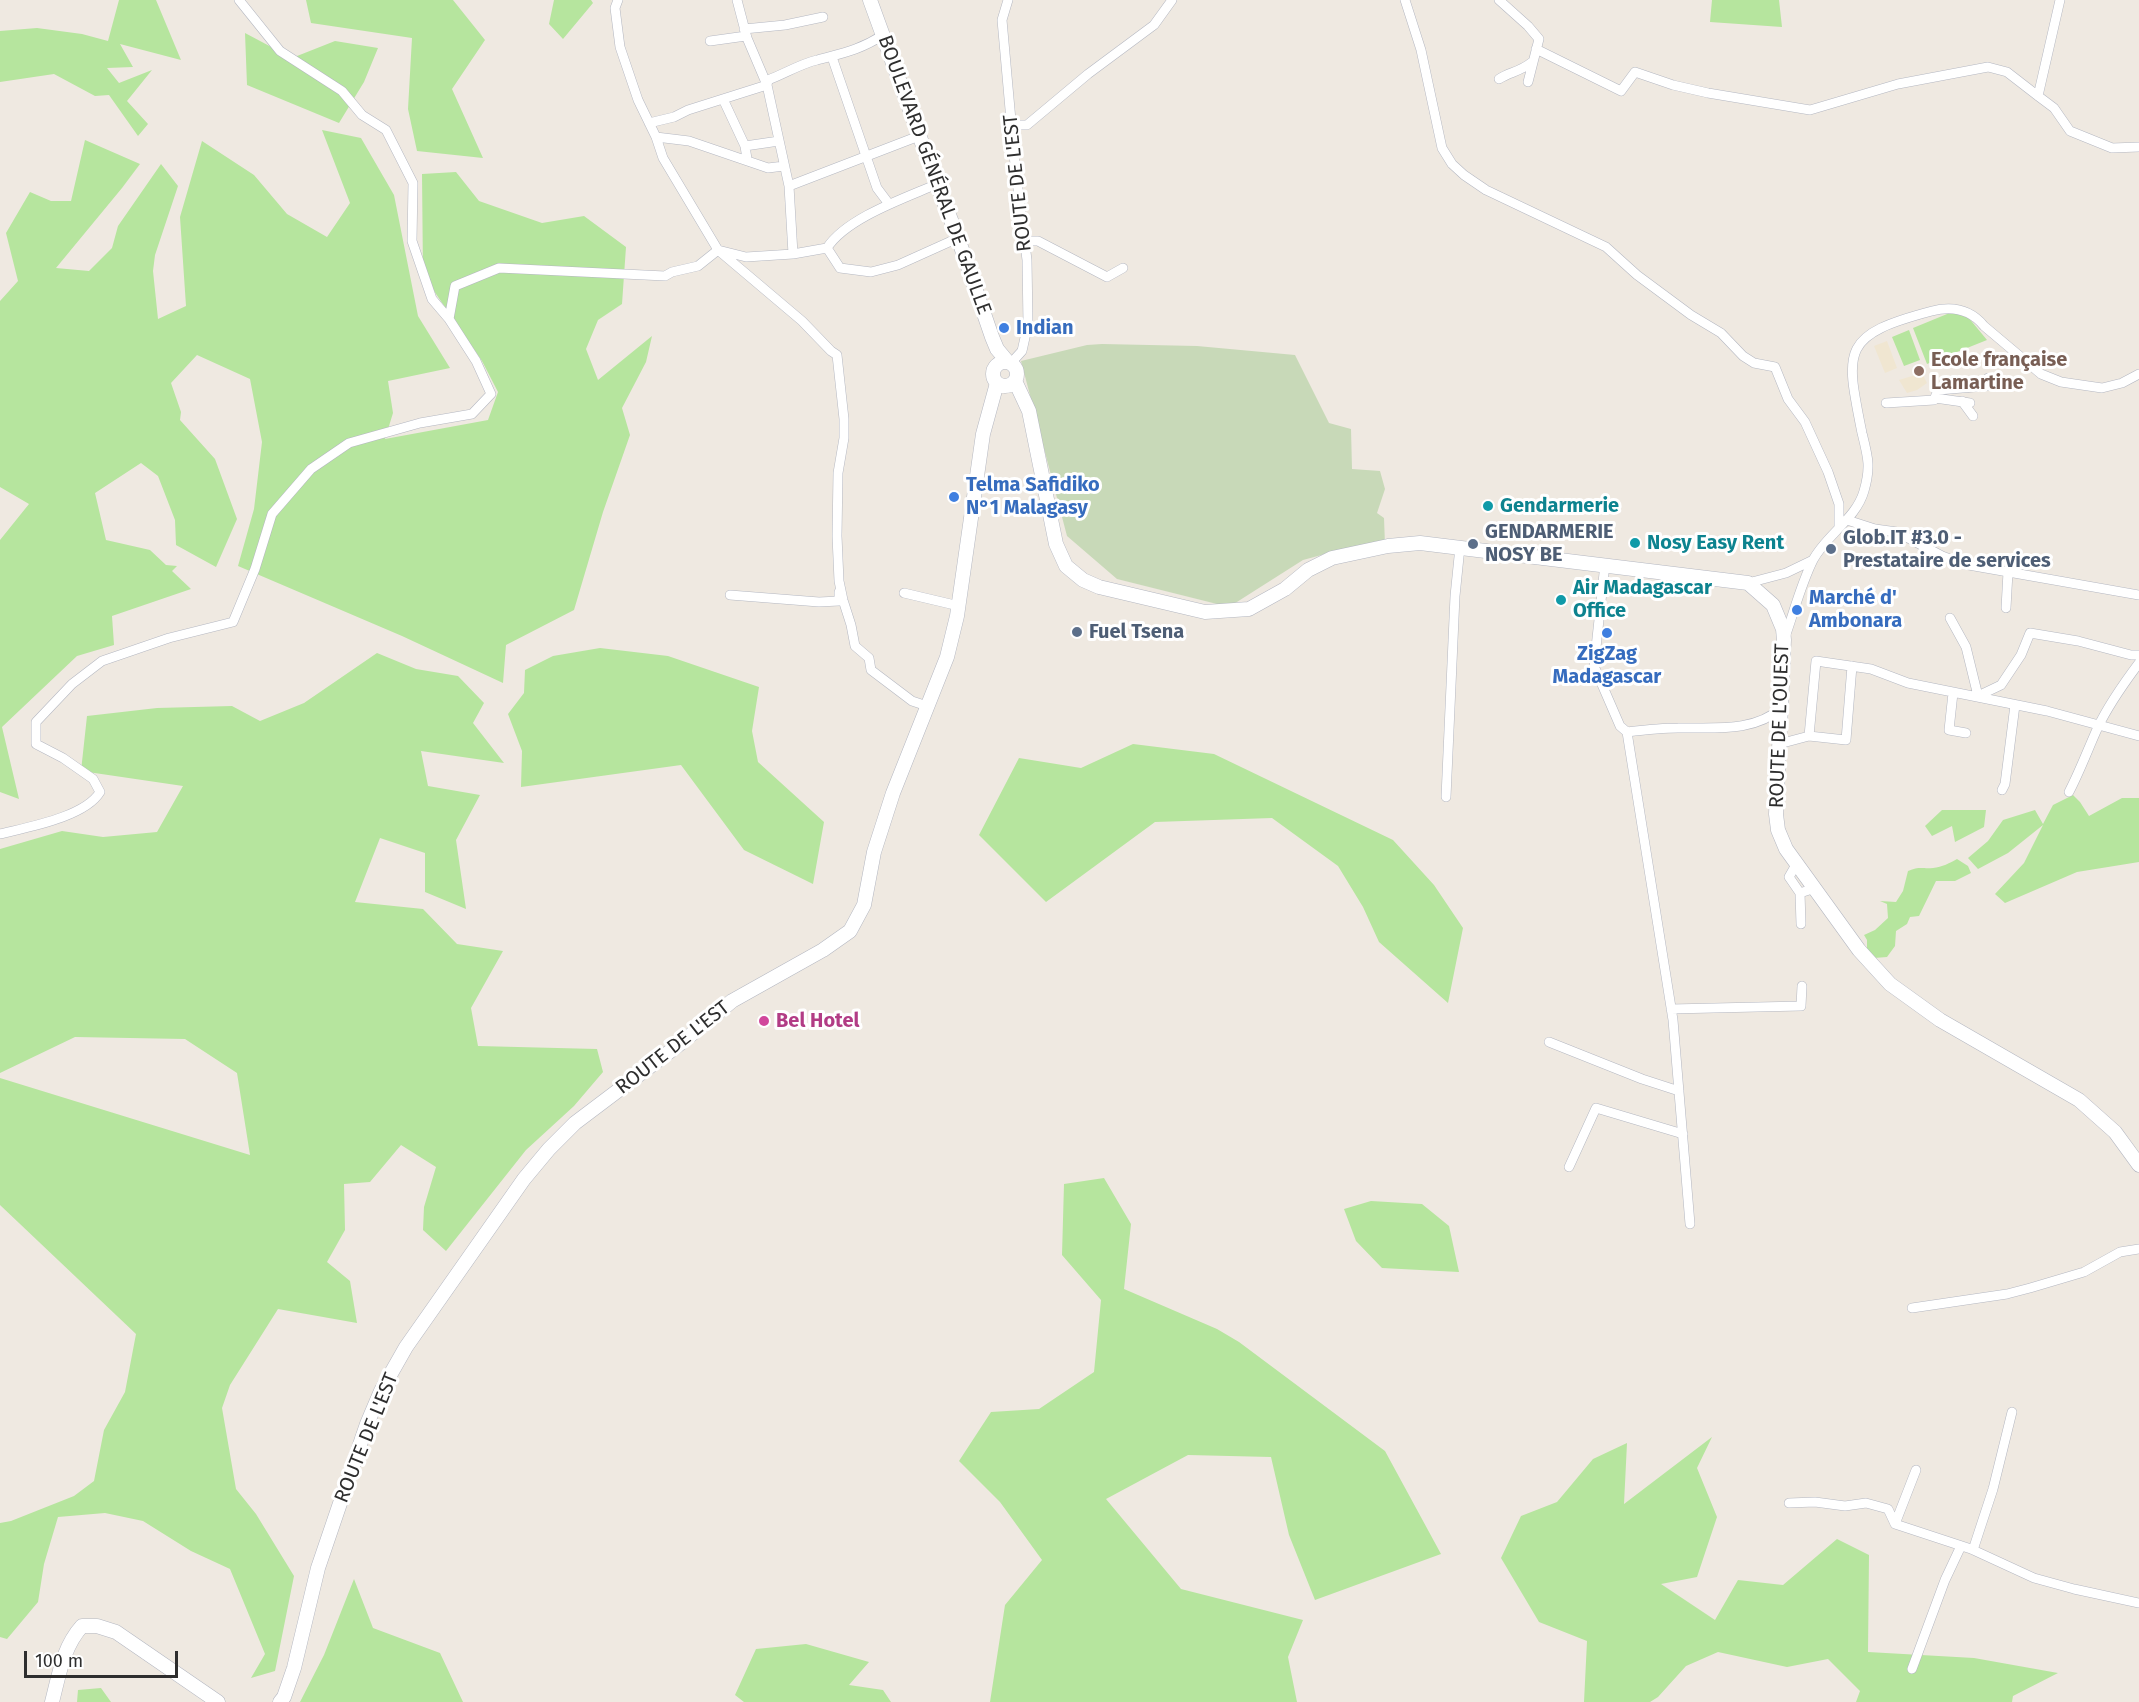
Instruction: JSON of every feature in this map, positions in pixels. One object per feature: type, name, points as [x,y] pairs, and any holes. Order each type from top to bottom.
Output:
[{"type":"main road","name":"BOULEVARD GÉNÉRAL DE GAULLE","points":[[870,0],[997,349],[1009,362]]},
{"type":"main road","points":[[997,349],[992,375],[1024,400],[1029,411],[1056,544],[1066,566],[1083,580],[1099,587],[1205,612],[1249,609],[1285,589],[1308,570],[1332,558],[1388,546],[1420,543],[1749,583]]},
{"type":"main road","points":[[993,369],[997,364],[1009,362],[1017,371],[1006,384]]},
{"type":"main road","name":"ROUTE DE L'EST","points":[[280,1702],[294,1668],[318,1568],[381,1391],[406,1347],[524,1179],[575,1123],[681,1043],[732,1001],[823,950],[850,931],[864,905],[874,852],[886,815],[947,657],[958,606],[983,434],[1006,384]]},
{"type":"main road","name":"ROUTE DE L'OUEST","points":[[1749,583],[1773,605],[1783,628],[1776,814],[1778,830],[1783,842],[1859,950],[1890,984],[1940,1020],[2079,1100],[2115,1132],[2139,1165]]},
{"type":"main road","points":[[52,1702],[66,1650],[75,1634],[82,1626],[97,1626],[116,1632],[218,1702]]},
{"type":"street","points":[[0,834],[57,819],[94,802],[100,792],[93,779],[36,744],[36,722],[72,684],[102,661],[169,638],[233,622],[255,569],[272,514],[310,469],[349,442],[420,423],[472,414],[491,394],[476,361],[432,299],[412,241],[413,183],[386,130],[362,115],[342,91],[280,51],[239,0]]},
{"type":"street","points":[[618,0],[615,8],[620,47],[635,91],[663,158],[718,250],[802,321],[837,355],[844,419],[844,438],[838,473],[839,601],[819,602],[730,595]]},
{"type":"street","points":[[737,0],[756,64],[767,85],[789,186],[793,254]]},
{"type":"street","name":"ROUTE DE L'EST","points":[[1008,0],[1002,20],[1027,260],[1028,324],[1022,351],[1009,362]]},
{"type":"street","points":[[1014,143],[1014,124],[1028,125],[1088,74],[1154,25],[1172,0]]},
{"type":"street","points":[[1405,0],[1421,51],[1446,156],[1464,176],[1486,189],[1606,247],[1637,275],[1690,315],[1721,333],[1743,356],[1754,363],[1775,367],[1788,399],[1805,422],[1828,472],[1839,504],[1839,528]]},
{"type":"street","points":[[1498,0],[1528,26],[1539,39],[1528,82]]},
{"type":"street","points":[[2038,96],[2060,0]]},
{"type":"street","points":[[710,41],[823,16]]},
{"type":"street","points":[[767,85],[768,80],[816,60],[869,44],[883,35]]},
{"type":"street","points":[[1536,49],[1622,92],[1635,72],[1673,86],[1810,110],[1898,84],[1988,68],[2007,72],[2054,108],[2070,131],[2112,148],[2139,147]]},
{"type":"street","points":[[832,57],[877,188],[889,204]]},
{"type":"street","points":[[1499,79],[1504,75],[1523,70],[1533,62]]},
{"type":"street","points":[[649,123],[674,117],[688,110],[767,85]]},
{"type":"street","points":[[723,99],[745,146],[747,159]]},
{"type":"street","points":[[789,186],[919,136]]},
{"type":"street","points":[[656,137],[689,141],[768,168],[784,166]]},
{"type":"street","points":[[745,146],[779,141]]},
{"type":"street","points":[[718,250],[746,257],[793,254],[827,248],[833,239],[870,214],[937,184]]},
{"type":"street","points":[[827,248],[840,268],[871,272],[898,265],[958,238]]},
{"type":"street","points":[[1024,241],[1038,242],[1107,277],[1123,268]]},
{"type":"street","points":[[449,320],[455,286],[499,268],[665,276],[698,266],[718,250]]},
{"type":"street","points":[[1784,640],[1813,560],[1846,520],[1863,494],[1870,467],[1853,394],[1851,370],[1854,352],[1860,343],[1873,332],[1900,319],[1936,310],[1959,309],[1977,317],[1984,326],[2041,374],[2061,382],[2102,388],[2122,383],[2139,374]]},
{"type":"street","points":[[1935,398],[1938,390],[1987,386],[1988,378]]},
{"type":"street","points":[[1886,403],[1934,400],[1935,398],[1966,402],[1973,416]]},
{"type":"street","points":[[1846,520],[1897,532],[1942,556],[1963,564],[2139,595]]},
{"type":"street","points":[[1446,798],[1455,597],[1460,547]]},
{"type":"street","points":[[1749,583],[1786,573],[1813,560]]},
{"type":"street","points":[[1605,564],[1594,666],[1620,726],[1626,732],[1671,1009],[1690,1224]]},
{"type":"street","points":[[2006,608],[2008,572]]},
{"type":"street","points":[[839,581],[855,645],[869,658],[872,670],[912,701],[927,706]]},
{"type":"street","points":[[904,593],[958,606]]},
{"type":"street","points":[[1950,618],[1966,647],[1978,696]]},
{"type":"street","points":[[1978,696],[2001,685],[2021,655],[2030,633],[2139,655]]},
{"type":"street","points":[[1809,736],[1816,661],[1871,669],[1908,683],[2074,717],[2098,726],[2139,736]]},
{"type":"street","points":[[2069,792],[2098,726],[2115,695],[2139,663]]},
{"type":"street","points":[[1779,744],[1809,736],[1846,740],[1852,666]]},
{"type":"street","points":[[1953,693],[1949,730],[1966,733]]},
{"type":"street","points":[[2002,790],[2005,784],[2015,705]]},
{"type":"street","points":[[1626,732],[1658,728],[1729,727],[1756,723],[1781,708]]},
{"type":"street","points":[[1797,862],[1789,877],[1800,893],[1801,924]]},
{"type":"street","points":[[1800,893],[1815,888]]},
{"type":"street","points":[[1671,1009],[1801,1006],[1802,986]]},
{"type":"street","points":[[1549,1042],[1642,1079],[1679,1091]]},
{"type":"street","points":[[1569,1167],[1596,1108],[1683,1134]]},
{"type":"street","points":[[1912,1308],[2007,1294],[2084,1272],[2120,1252],[2139,1249]]},
{"type":"street","points":[[1973,1550],[2012,1412]]},
{"type":"street","points":[[1895,1524],[1916,1470]]},
{"type":"street","points":[[1789,1503],[1815,1502],[1845,1506],[1866,1503],[1888,1509],[1895,1524],[1973,1550],[2034,1578],[2139,1603]]},
{"type":"street","points":[[1912,1669],[1960,1546]]},
{"type":"shaded area","points":[[1887,341],[1897,368],[1885,373],[1874,346]]},
{"type":"shaded area","points":[[1922,373],[1927,383],[1907,393],[1899,380]]},
{"type":"green space","points":[[119,0],[156,0],[181,60],[120,44],[133,67],[107,68],[119,83],[152,70],[127,101],[148,124],[138,136],[109,95],[95,96],[54,74],[0,82],[0,31],[37,28],[82,34],[108,41]]},
{"type":"green space","points":[[306,0],[453,0],[485,40],[452,89],[483,158],[417,151],[408,109],[412,38],[311,23]]},
{"type":"green space","points":[[554,0],[591,0],[593,3],[563,39],[549,24]]},
{"type":"green space","points":[[1712,0],[1779,0],[1782,27],[1710,22]]},
{"type":"green space","points":[[245,33],[292,58],[335,41],[378,48],[364,82],[339,123],[247,85]]},
{"type":"green space","points":[[322,130],[361,138],[394,195],[418,316],[450,368],[388,381],[393,413],[385,439],[488,420],[498,392],[482,361],[423,275],[422,174],[456,172],[479,201],[542,223],[584,216],[626,247],[622,304],[598,320],[586,349],[598,380],[652,336],[646,362],[622,408],[630,435],[603,512],[574,610],[506,645],[503,683],[402,636],[238,566],[254,509],[262,442],[250,379],[197,355],[171,383],[181,412],[180,420],[215,459],[237,519],[216,567],[176,545],[175,520],[158,476],[141,463],[95,493],[106,540],[150,550],[166,565],[177,566],[172,571],[191,589],[112,616],[114,645],[77,656],[2,727],[19,799],[0,792],[0,540],[29,504],[0,487],[0,301],[18,281],[6,233],[30,192],[51,201],[71,201],[85,140],[140,164],[56,268],[89,271],[112,248],[118,226],[161,164],[178,186],[155,255],[153,271],[158,319],[186,306],[180,217],[202,141],[254,175],[287,214],[327,237],[350,203]]},
{"type":"green space","points":[[1952,312],[1968,317],[1987,340],[1927,364],[1913,328]]},
{"type":"green space","points":[[1909,330],[1920,360],[1904,366],[1892,337]]},
{"type":"green space","points":[[1087,345],[1197,346],[1295,355],[1329,423],[1351,429],[1352,469],[1380,471],[1385,489],[1377,513],[1384,518],[1385,545],[1351,547],[1303,560],[1229,607],[1117,579],[1067,536],[1021,361]]},
{"type":"green space","points":[[600,648],[668,656],[759,687],[752,731],[758,762],[824,822],[813,884],[744,850],[681,765],[521,787],[522,751],[508,714],[524,693],[525,670],[553,656]]},
{"type":"green space","points":[[377,653],[416,669],[458,676],[484,703],[473,723],[504,763],[421,751],[428,786],[480,795],[456,840],[466,909],[425,892],[425,853],[380,838],[355,902],[423,909],[457,944],[503,951],[471,1008],[478,1046],[597,1049],[603,1072],[574,1106],[526,1150],[446,1251],[423,1230],[424,1207],[436,1167],[401,1145],[370,1182],[344,1184],[345,1230],[327,1262],[350,1281],[357,1323],[278,1309],[230,1385],[222,1408],[236,1489],[256,1514],[294,1576],[275,1671],[251,1678],[265,1654],[230,1569],[191,1551],[143,1521],[105,1513],[58,1517],[44,1564],[38,1602],[7,1639],[0,1637],[0,1523],[11,1521],[74,1496],[94,1481],[104,1430],[125,1392],[136,1334],[0,1205],[0,1078],[250,1155],[237,1073],[185,1039],[75,1037],[0,1073],[0,849],[62,831],[103,837],[157,832],[183,786],[81,771],[87,716],[157,708],[232,706],[260,721],[304,703]]},
{"type":"green space","points":[[1133,744],[1214,754],[1393,840],[1434,885],[1463,928],[1448,1003],[1379,942],[1363,907],[1338,866],[1272,818],[1155,822],[1046,902],[979,835],[1019,758],[1081,768]]},
{"type":"green space","points":[[2073,795],[2089,816],[2122,798],[2139,798],[2139,862],[2077,872],[2005,903],[1995,894],[2024,863],[2043,825],[2008,853],[1978,869],[1968,858],[1988,841],[2003,820],[2035,810],[2043,824],[2053,805]]},
{"type":"green space","points":[[1942,810],[1986,810],[1984,827],[1955,842],[1952,826],[1932,836],[1925,826]]},
{"type":"green space","points":[[1957,859],[1968,866],[1971,873],[1955,881],[1936,881],[1919,916],[1910,917],[1907,924],[1896,931],[1895,946],[1887,957],[1874,958],[1867,955],[1867,940],[1864,935],[1875,930],[1888,918],[1887,904],[1880,901],[1896,902],[1903,891],[1908,871],[1940,867]]},
{"type":"green space","points":[[1104,1178],[1131,1224],[1124,1289],[1217,1329],[1239,1342],[1385,1451],[1441,1554],[1315,1600],[1289,1535],[1271,1457],[1188,1455],[1106,1499],[1181,1589],[1303,1620],[1288,1657],[1297,1702],[990,1702],[1005,1605],[1042,1560],[1000,1502],[959,1461],[991,1412],[1039,1409],[1094,1372],[1101,1300],[1062,1255],[1064,1184]]},
{"type":"green space","points":[[1371,1201],[1422,1204],[1449,1226],[1459,1272],[1382,1268],[1356,1241],[1344,1209]]},
{"type":"green space","points":[[1712,1437],[1697,1468],[1717,1517],[1697,1577],[1661,1584],[1715,1620],[1738,1580],[1783,1585],[1837,1539],[1869,1555],[1868,1652],[1974,1658],[2058,1673],[2013,1696],[2012,1702],[1856,1702],[1860,1691],[1828,1659],[1787,1667],[1718,1652],[1686,1666],[1658,1697],[1650,1702],[1584,1702],[1587,1641],[1539,1622],[1501,1558],[1521,1516],[1557,1502],[1593,1459],[1627,1443],[1624,1504]]},
{"type":"green space","points":[[354,1579],[373,1628],[440,1653],[463,1702],[300,1702],[324,1655]]},
{"type":"green space","points":[[806,1644],[869,1662],[849,1685],[883,1690],[891,1702],[744,1702],[735,1695],[756,1649]]},
{"type":"green space","points":[[101,1688],[111,1702],[77,1702],[78,1690]]},
{"type":"place","name":"Indian","points":[[1004,328]]},
{"type":"place","name":"Ecole française Lamartine","points":[[1919,371]]},
{"type":"place","name":"Telma Safidiko N°1 Malagasy","points":[[954,497]]},
{"type":"place","name":"Gendarmerie","points":[[1488,506]]},
{"type":"place","name":"Nosy Easy Rent","points":[[1635,543]]},
{"type":"place","name":"GENDARMERIE NOSY BE","points":[[1473,544]]},
{"type":"place","name":"Glob.IT #3.0 - Prestataire de services","points":[[1831,549]]},
{"type":"place","name":"Air Madagascar Office","points":[[1561,600]]},
{"type":"place","name":"Marché d' Ambonara","points":[[1797,610]]},
{"type":"place","name":"Fuel Tsena","points":[[1077,632]]},
{"type":"place","name":"ZigZag Madagascar","points":[[1607,633]]},
{"type":"place","name":"Bel Hotel","points":[[764,1021]]}]
